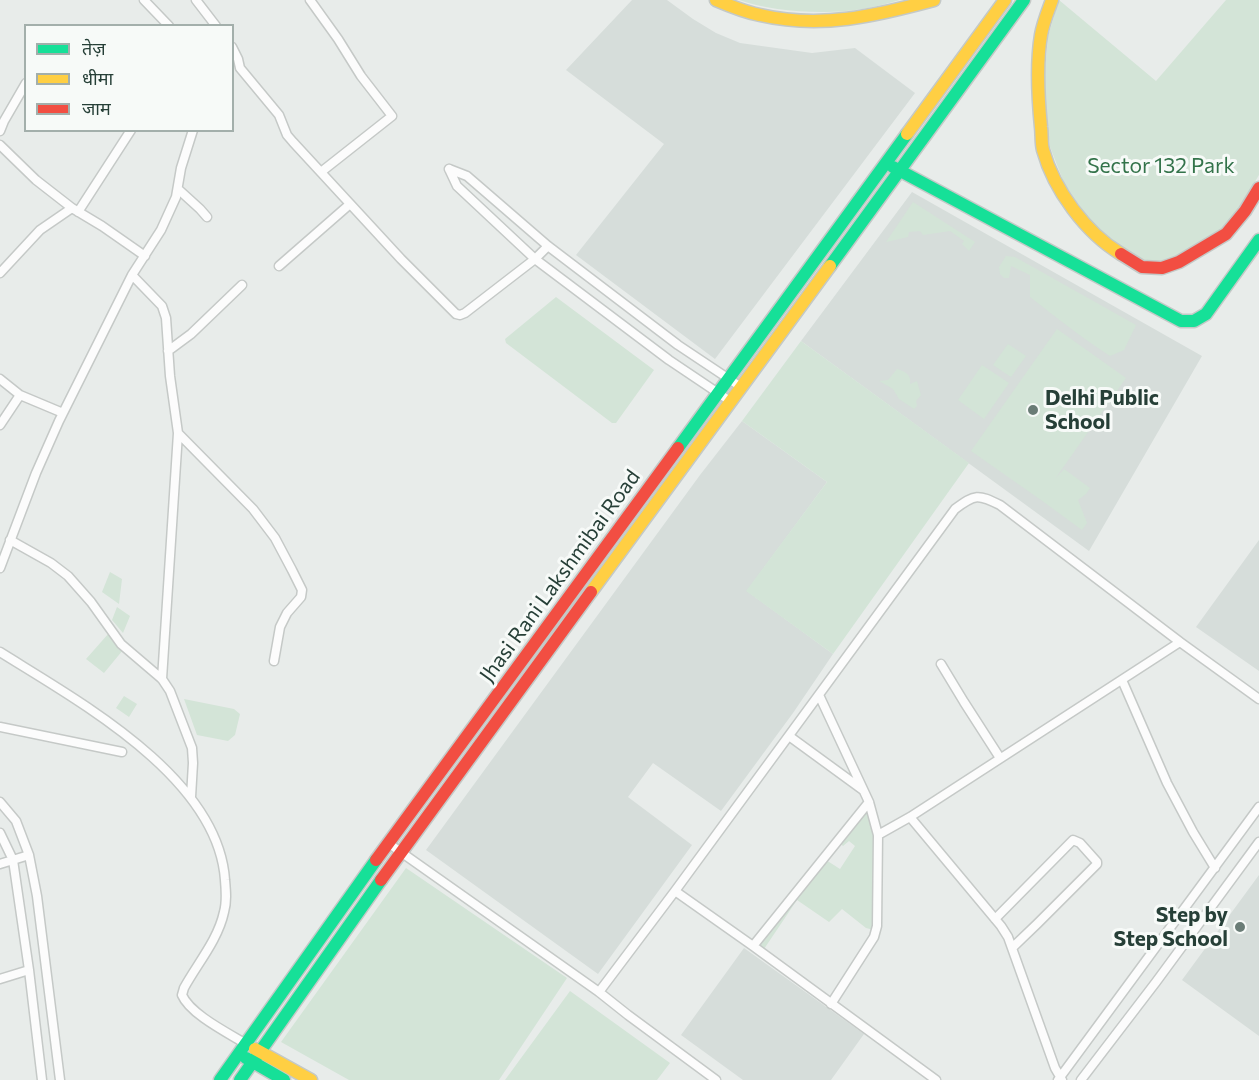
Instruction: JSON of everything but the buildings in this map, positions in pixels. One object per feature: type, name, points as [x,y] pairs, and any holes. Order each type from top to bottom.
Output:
[{"type":"main road","points":[[716,0],[739,10],[771,18],[836,20],[868,17],[934,0]]},
{"type":"main road","name":"Jhasi Rani Lakshmibai Road","points":[[220,1080],[388,843],[1005,0]]},
{"type":"main road","name":"Jhasi Rani Lakshmibai Road","points":[[240,1080],[401,852],[1024,0]]},
{"type":"main road","points":[[1052,0],[1041,34],[1038,70],[1039,108],[1044,148],[1058,186],[1085,225],[1111,248],[1142,267],[1162,268],[1179,262],[1226,234],[1245,211],[1259,188]]},
{"type":"main road","points":[[886,164],[1181,321],[1191,323],[1206,314],[1259,240]]},
{"type":"main road","points":[[242,1049],[311,1080]]},
{"type":"main road","points":[[257,1057],[283,1080]]},
{"type":"street","points":[[144,0],[168,24]]},
{"type":"street","points":[[196,0],[214,24]]},
{"type":"street","points":[[310,0],[392,116],[321,172]]},
{"type":"street","points":[[234,51],[238,59],[236,69],[279,115],[287,135],[456,314],[465,313],[535,259],[548,246]]},
{"type":"street","points":[[0,131],[24,86]]},
{"type":"street","points":[[0,273],[40,230],[75,210],[130,132]]},
{"type":"street","points":[[1,563],[36,473],[63,413],[132,275],[161,230],[176,197],[181,168],[192,132]]},
{"type":"street","points":[[0,145],[36,180],[75,210],[145,256]]},
{"type":"street","points":[[730,401],[669,360],[535,259],[457,186],[449,169],[467,176],[548,246],[678,345],[741,387]]},
{"type":"street","points":[[178,189],[207,217]]},
{"type":"street","points":[[279,266],[351,204]]},
{"type":"street","points":[[132,275],[162,306],[166,318],[170,376],[178,433],[161,677]]},
{"type":"street","points":[[168,351],[191,334],[242,285]]},
{"type":"street","points":[[0,380],[20,395],[63,413]]},
{"type":"street","points":[[0,425],[20,395]]},
{"type":"street","points":[[178,433],[253,509],[283,552],[302,590],[301,597],[287,613],[280,627],[274,661]]},
{"type":"street","points":[[599,992],[955,509],[976,496],[1000,506],[1259,699]]},
{"type":"street","points":[[10,540],[51,563],[68,576],[91,602],[122,644],[161,677],[170,690],[192,748],[191,797]]},
{"type":"street","points":[[878,835],[910,817],[1180,642]]},
{"type":"street","points":[[0,652],[94,712],[137,744],[162,766],[191,797],[203,816],[218,846],[224,869],[226,897],[224,913],[216,935],[184,988],[183,995],[185,1001],[195,1011],[242,1049]]},
{"type":"street","points":[[941,664],[1000,758]]},
{"type":"street","points":[[1122,680],[1167,783],[1215,868]]},
{"type":"street","points":[[819,695],[869,802],[878,835],[877,926],[874,937],[831,1004]]},
{"type":"street","points":[[0,727],[122,752]]},
{"type":"street","points":[[789,736],[863,790]]},
{"type":"street","points":[[0,802],[16,821],[30,855],[60,1080]]},
{"type":"street","points":[[753,946],[869,802]]},
{"type":"street","points":[[910,817],[1008,937],[1060,1079],[1259,807]]},
{"type":"street","points":[[0,833],[13,860],[42,1080]]},
{"type":"street","points":[[995,919],[1070,842],[1080,843],[1097,862],[1013,947]]},
{"type":"street","points":[[1081,1080],[1259,842]]},
{"type":"street","points":[[388,843],[599,992],[716,1080]]},
{"type":"street","points":[[0,864],[30,855]]},
{"type":"street","points":[[675,891],[936,1080]]},
{"type":"street","points":[[0,979],[29,970]]},
{"type":"shaded area","points":[[632,0],[667,0],[716,33],[740,43],[812,53],[855,48],[915,93],[715,359],[576,255],[664,144],[566,70]]},
{"type":"shaded area","name":"Delhi Public School","points":[[912,192],[1202,356],[1089,551],[801,341]]},
{"type":"shaded area","points":[[742,421],[827,482],[747,591],[833,654],[721,811],[653,763],[628,797],[692,845],[598,974],[426,850]]},
{"type":"shaded area","points":[[1259,540],[1259,671],[1196,627]]},
{"type":"shaded area","name":"Step by Step School","points":[[1259,875],[1259,1036],[1182,980]]},
{"type":"shaded area","points":[[744,948],[864,1034],[831,1080],[743,1080],[681,1035]]},
{"type":"green space","points":[[739,0],[900,0],[868,8],[837,12],[803,12],[769,8]]},
{"type":"green space","name":"Sector 132 Park","points":[[1059,0],[1156,81],[1226,0],[1259,0],[1259,175],[1240,207],[1221,229],[1176,256],[1161,261],[1144,260],[1115,242],[1090,221],[1064,183],[1050,147],[1045,108],[1048,36]]},
{"type":"green space","points":[[913,202],[975,242],[969,251],[962,244],[964,241],[950,231],[923,235],[920,231],[909,232],[908,237],[886,242]]},
{"type":"green space","points":[[1006,256],[1015,257],[1136,325],[1124,350],[1110,356],[1030,297],[1030,275],[1011,266],[1009,278],[1004,278],[1000,274],[999,267]]},
{"type":"green space","points":[[556,297],[654,370],[616,423],[612,423],[506,343],[505,339]]},
{"type":"green space","points":[[1057,329],[1126,378],[1055,479],[1064,469],[1090,488],[1078,500],[1087,523],[1082,530],[971,451]]},
{"type":"green space","points":[[801,341],[969,463],[833,654],[746,591],[827,482],[742,421]]},
{"type":"green space","points":[[1008,344],[1026,356],[1011,377],[993,365]]},
{"type":"green space","points":[[982,365],[1009,383],[984,419],[958,400]]},
{"type":"green space","points":[[897,369],[907,374],[910,384],[917,381],[921,395],[914,409],[899,399],[893,389],[879,381],[888,380]]},
{"type":"green space","points":[[110,572],[122,579],[119,604],[102,592]]},
{"type":"green space","points":[[117,607],[130,616],[123,633],[112,620]]},
{"type":"green space","points":[[109,633],[123,650],[104,673],[86,659]]},
{"type":"green space","points":[[124,696],[137,704],[129,717],[116,708]]},
{"type":"green space","points":[[184,699],[234,709],[240,714],[235,735],[228,741],[197,735]]},
{"type":"green space","points":[[868,807],[876,837],[874,930],[866,928],[842,909],[829,922],[797,900],[764,949],[757,945],[826,860],[840,869],[855,846],[849,841],[843,846],[840,843]]},
{"type":"green space","points":[[406,868],[567,978],[499,1080],[349,1080],[281,1042]]},
{"type":"green space","points":[[570,991],[670,1063],[657,1080],[505,1080]]},
{"type":"traffic: fast","points":[[830,266],[1024,0]]},
{"type":"traffic: fast","points":[[678,448],[907,134]]},
{"type":"traffic: fast","points":[[893,167],[1181,321],[1194,321],[1206,314],[1259,240]]},
{"type":"traffic: fast","points":[[220,1080],[376,860]]},
{"type":"traffic: fast","points":[[240,1080],[381,880]]},
{"type":"traffic: fast","points":[[246,1058],[284,1080]]},
{"type":"traffic: slow","points":[[716,0],[754,14],[805,21],[848,19],[934,0]]},
{"type":"traffic: slow","points":[[907,134],[1005,0]]},
{"type":"traffic: slow","points":[[1052,0],[1042,31],[1038,58],[1038,93],[1043,150],[1055,180],[1073,209],[1096,235],[1121,254]]},
{"type":"traffic: slow","points":[[591,592],[830,266]]},
{"type":"traffic: slow","points":[[255,1049],[311,1080]]},
{"type":"traffic: jam","points":[[1121,254],[1142,267],[1162,268],[1179,262],[1226,234],[1245,211],[1259,188]]},
{"type":"traffic: jam","points":[[376,860],[678,448]]},
{"type":"traffic: jam","points":[[381,880],[591,592]]},
{"type":"place","name":"Delhi Public School","points":[[1033,410]]},
{"type":"place","name":"Step by Step School","points":[[1240,927]]}]
